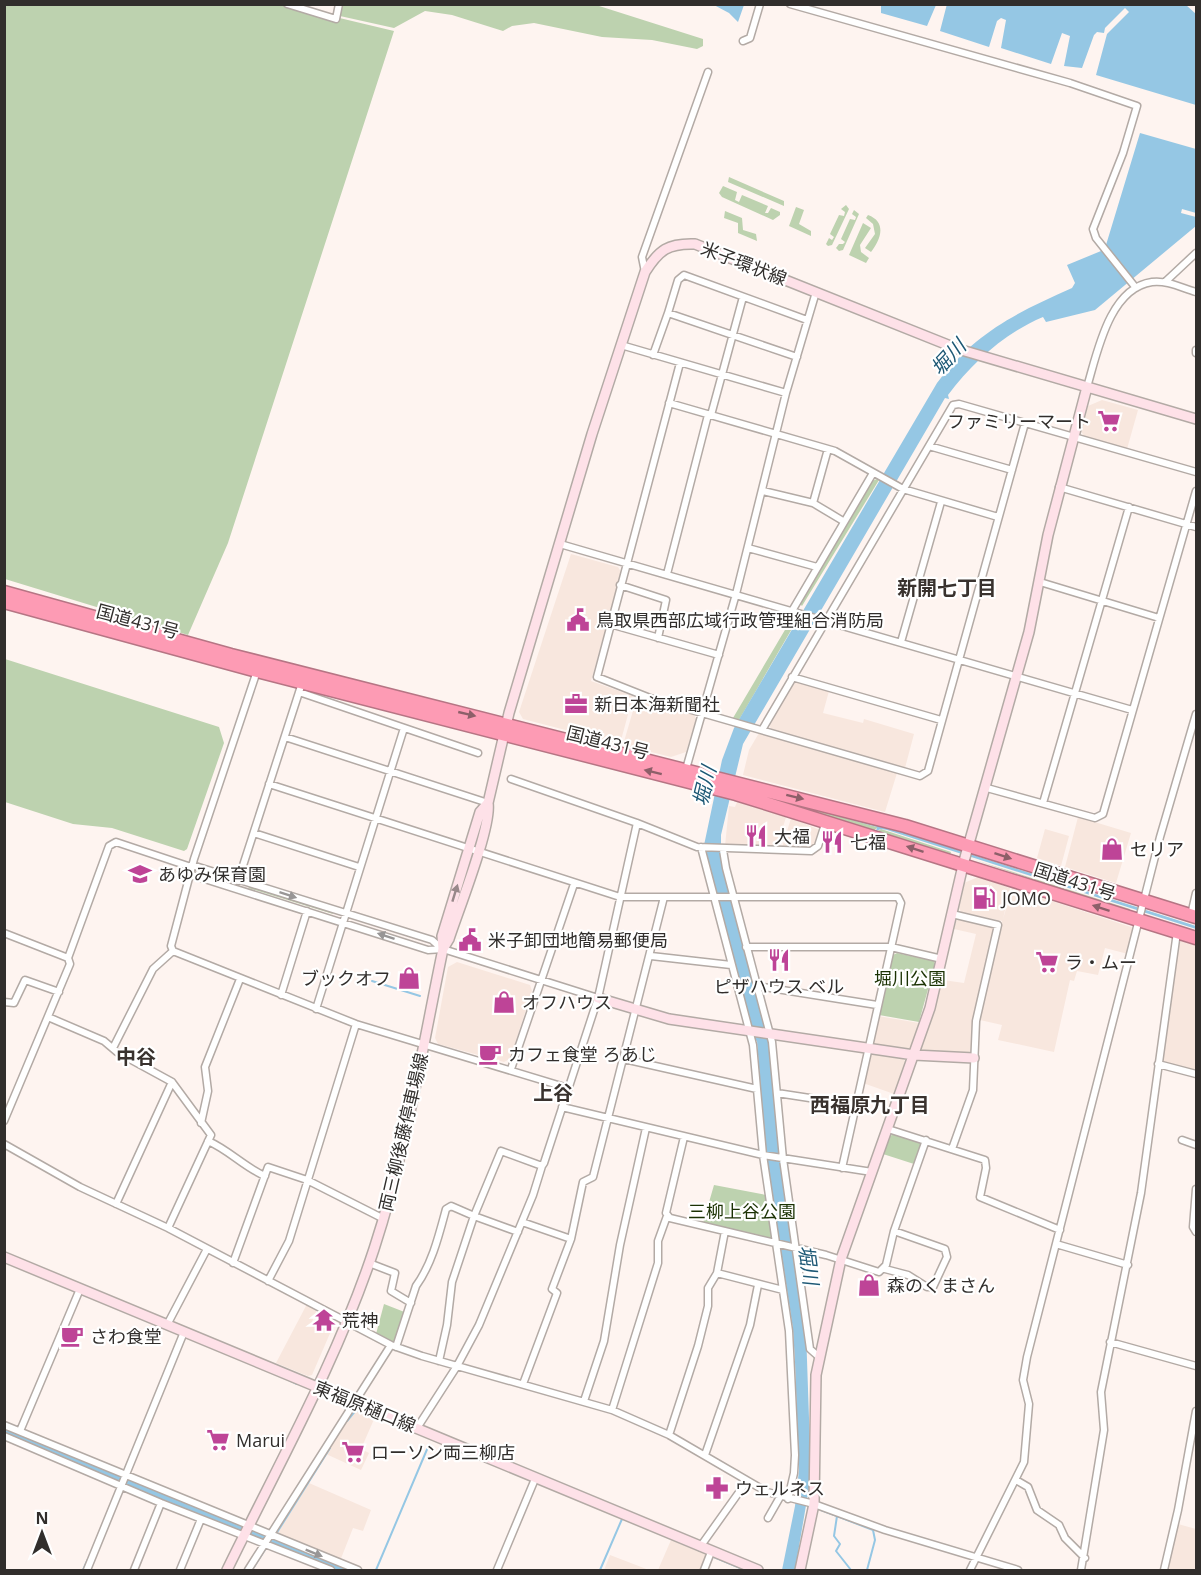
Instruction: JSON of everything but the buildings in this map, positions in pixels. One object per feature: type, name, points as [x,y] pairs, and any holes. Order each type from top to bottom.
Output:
[{"type":"highway","name":"国道431号","points":[[4,592],[505,729],[968,847],[1194,916]]},
{"type":"highway","name":"国道431号","points":[[4,602],[257,671],[300,687],[686,769],[711,781]]},
{"type":"highway","name":"国道431号","points":[[737,788],[826,821],[1197,938]]},
{"type":"main road","name":"米子環状線","points":[[505,729],[621,345],[645,273],[663,249],[678,243],[695,244],[958,349],[1197,419]]},
{"type":"main road","points":[[800,1570],[814,1504],[815,1393],[819,1357],[841,1259],[914,1055],[942,958],[968,847],[987,788],[1017,676],[1040,582],[1059,487],[1087,387]]},
{"type":"main road","name":"両三柳後藤停車場線","points":[[227,1570],[346,1321],[384,1219],[398,1172],[443,949],[442,936],[472,851],[480,812],[488,803],[505,729]]},
{"type":"main road","points":[[598,998],[669,1019],[914,1055],[974,1058]]},
{"type":"main road","name":"東福原樋口線","points":[[4,1257],[758,1570]]},
{"type":"street","points":[[287,4],[336,19],[339,4]]},
{"type":"street","points":[[743,41],[750,38],[759,4]]},
{"type":"street","points":[[790,4],[1070,83],[1137,106],[1123,153],[1094,229],[1096,238],[1134,285]]},
{"type":"street","points":[[645,273],[642,257],[708,72]]},
{"type":"street","points":[[1165,282],[1197,253]]},
{"type":"street","points":[[653,355],[678,280],[684,275],[807,320]]},
{"type":"street","points":[[1087,387],[1109,319],[1134,285],[1165,282],[1197,292]]},
{"type":"street","points":[[686,769],[736,594],[786,393],[816,292]]},
{"type":"street","points":[[667,574],[720,374],[743,297]]},
{"type":"street","points":[[668,313],[797,357]]},
{"type":"street","points":[[621,345],[786,393]]},
{"type":"street","points":[[680,363],[597,673],[598,680],[734,723],[920,776],[928,771],[1025,423]]},
{"type":"street","points":[[669,403],[775,436],[828,449],[903,489],[998,517]]},
{"type":"street","points":[[758,729],[825,621],[950,407],[956,404],[1197,472]]},
{"type":"street","points":[[929,446],[1012,470]]},
{"type":"street","points":[[813,503],[828,449]]},
{"type":"street","points":[[794,612],[843,521],[873,473]]},
{"type":"street","points":[[1059,487],[1197,527]]},
{"type":"street","points":[[763,490],[813,503],[843,521]]},
{"type":"street","points":[[987,788],[1100,817],[1197,491]]},
{"type":"street","points":[[902,642],[941,502]]},
{"type":"street","points":[[1043,802],[1130,507]]},
{"type":"street","points":[[560,544],[1132,710]]},
{"type":"street","points":[[748,548],[817,567]]},
{"type":"street","points":[[1040,582],[1159,618]]},
{"type":"street","points":[[620,585],[666,600],[658,638]]},
{"type":"street","points":[[610,624],[718,655]]},
{"type":"street","points":[[257,671],[191,869],[171,946],[173,951],[356,1024],[568,1088]]},
{"type":"street","points":[[792,676],[941,720]]},
{"type":"street","points":[[236,888],[300,687],[404,728],[478,753]]},
{"type":"street","points":[[970,1570],[1025,1458],[1029,1404],[1023,1376],[1143,902],[1181,760],[1197,714]]},
{"type":"street","points":[[315,1009],[404,728]]},
{"type":"street","points":[[285,738],[488,803]]},
{"type":"street","points":[[511,779],[702,847],[723,850],[813,851],[818,846],[826,821]]},
{"type":"street","points":[[269,784],[374,820],[621,897],[898,897],[901,900],[842,1168]]},
{"type":"street","points":[[417,1428],[457,1366],[479,1325],[543,1170],[542,1166],[598,998],[637,823]]},
{"type":"street","points":[[254,833],[359,867]]},
{"type":"street","points":[[4,1121],[70,964],[68,958],[109,846],[116,842],[236,888],[428,950],[443,949],[598,998]]},
{"type":"street","points":[[702,847],[712,896],[753,1045],[763,1155],[789,1331],[795,1455],[795,1473],[789,1499]]},
{"type":"street","points":[[723,850],[770,1035],[794,1247],[810,1349],[819,1357]]},
{"type":"street","points":[[191,869],[239,879],[432,940],[443,949]]},
{"type":"street","points":[[511,1069],[574,884]]},
{"type":"street","points":[[1194,916],[1197,893]]},
{"type":"street","points":[[524,1384],[557,1293],[552,1289],[571,1239],[583,1182],[593,1177],[638,1010],[664,897]]},
{"type":"street","points":[[281,995],[308,911]]},
{"type":"street","points":[[952,914],[998,925],[976,1021],[973,1090],[952,1149]]},
{"type":"street","points":[[1082,1570],[1104,1430],[1101,1392],[1141,1193],[1177,932]]},
{"type":"street","points":[[4,933],[68,958]]},
{"type":"street","points":[[747,947],[891,947],[942,958]]},
{"type":"street","points":[[112,1048],[153,969],[173,951]]},
{"type":"street","points":[[651,956],[731,965]]},
{"type":"street","points":[[201,1123],[208,1091],[205,1067],[240,979]]},
{"type":"street","points":[[4,1002],[14,1003],[25,980],[58,992]]},
{"type":"street","points":[[757,986],[878,1005]]},
{"type":"street","points":[[48,1017],[104,1041],[112,1048],[172,1082],[211,1135],[168,1228]]},
{"type":"street","points":[[268,1281],[289,1241],[356,1024]]},
{"type":"street","points":[[624,1059],[757,1089]]},
{"type":"street","points":[[1158,1064],[1197,1074]]},
{"type":"street","points":[[116,1204],[172,1082]]},
{"type":"street","points":[[777,1093],[855,1106]]},
{"type":"street","points":[[562,1107],[763,1155],[872,1172]]},
{"type":"street","points":[[584,1401],[604,1341],[620,1245],[646,1128]]},
{"type":"street","points":[[888,1129],[986,1162],[980,1195],[982,1198],[1060,1230]]},
{"type":"street","points":[[612,1410],[658,1263],[658,1241],[667,1216],[684,1137]]},
{"type":"street","points":[[885,1269],[894,1231],[926,1140]]},
{"type":"street","points":[[1182,1140],[1197,1145]]},
{"type":"street","points":[[208,1141],[225,1150],[249,1169],[266,1176]]},
{"type":"street","points":[[4,1144],[80,1187],[168,1228],[393,1346],[612,1410],[669,1435],[747,1481],[780,1497],[814,1504],[885,1530],[1018,1570]]},
{"type":"street","points":[[439,1361],[447,1326],[452,1282],[474,1216],[501,1150],[542,1166]]},
{"type":"street","points":[[233,1263],[268,1167],[271,1166],[307,1180],[384,1219]]},
{"type":"street","points":[[1197,1189],[1193,1227],[1197,1233]]},
{"type":"street","points":[[248,1570],[354,1402],[393,1346],[438,1239],[446,1209],[451,1206],[518,1232]]},
{"type":"street","points":[[667,1216],[841,1259],[879,1272],[885,1269],[908,1275],[927,1287],[933,1287],[947,1257],[945,1249],[894,1231]]},
{"type":"street","points":[[522,1222],[571,1239]]},
{"type":"street","points":[[669,1435],[699,1346],[708,1306],[708,1288],[717,1273],[725,1232]]},
{"type":"street","points":[[1056,1244],[1128,1265]]},
{"type":"street","points":[[167,1325],[207,1249]]},
{"type":"street","points":[[369,1263],[395,1274],[391,1291],[411,1303]]},
{"type":"street","points":[[717,1273],[783,1290]]},
{"type":"street","points":[[705,1455],[750,1325],[758,1285]]},
{"type":"street","points":[[20,1431],[80,1288]]},
{"type":"street","points":[[87,1570],[184,1332]]},
{"type":"street","points":[[1110,1342],[1197,1366]]},
{"type":"street","points":[[1164,1570],[1193,1447],[1197,1411]]},
{"type":"street","points":[[4,1425],[126,1476],[246,1531]]},
{"type":"street","points":[[4,1436],[201,1519],[246,1531],[358,1570]]},
{"type":"street","points":[[497,1570],[535,1479]]},
{"type":"street","points":[[1016,1480],[1028,1487],[1037,1510],[1059,1525],[1065,1538],[1085,1558]]},
{"type":"street","points":[[700,1547],[747,1481]]},
{"type":"street","points":[[768,1518],[780,1497]]},
{"type":"street","points":[[134,1570],[161,1503]]},
{"type":"street","points":[[180,1570],[201,1519]]},
{"type":"street","points":[[269,1539],[331,1570]]},
{"type":"street","points":[[704,1570],[711,1552]]},
{"type":"shaded area","name":"ファミリーマート","points":[[1102,400],[1138,410],[1127,449],[1084,436],[1081,431],[1088,406]]},
{"type":"shaded area","name":"鳥取県西部広域行政管理組合消防局","points":[[571,554],[618,567],[621,572],[591,681],[633,696],[620,744],[523,719],[519,712]]},
{"type":"shaded area","points":[[797,682],[829,691],[823,713],[863,723],[864,719],[914,734],[905,768],[771,729],[769,724],[793,684]]},
{"type":"shaded area","points":[[637,697],[694,714],[696,719],[686,752],[671,757],[623,745]]},
{"type":"shaded area","points":[[759,733],[897,773],[885,812],[743,775],[749,750]]},
{"type":"shaded area","points":[[737,802],[786,817],[777,848],[725,846],[729,806],[735,807]]},
{"type":"shaded area","points":[[1078,817],[1131,833],[1116,883],[1065,867]]},
{"type":"shaded area","points":[[791,818],[820,830],[815,845],[811,848],[782,848]]},
{"type":"shaded area","points":[[1045,829],[1069,836],[1061,866],[1037,858]]},
{"type":"shaded area","name":"ラ・ムー","points":[[978,877],[1010,888],[1003,919],[1012,888],[1134,928],[1128,954],[1105,948],[1098,975],[1077,971],[1074,981],[1070,980],[1054,1052],[998,1040],[1002,1025],[980,1020],[1002,921],[961,912],[959,908],[964,883]]},
{"type":"shaded area","points":[[960,919],[991,926],[994,930],[972,1024],[971,1050],[968,1054],[923,1052],[921,1049],[943,980],[964,983],[976,934],[954,929],[956,921]]},
{"type":"shaded area","points":[[1178,940],[1196,946],[1196,1072],[1162,1062]]},
{"type":"shaded area","points":[[457,962],[530,985],[532,991],[510,1059],[504,1062],[438,1044],[435,1038],[448,967]]},
{"type":"shaded area","points":[[878,1016],[919,1023],[911,1047],[907,1049],[875,1045],[873,1042]]},
{"type":"shaded area","points":[[873,1054],[903,1059],[906,1062],[894,1094],[863,1083],[869,1057]]},
{"type":"shaded area","points":[[307,1304],[317,1309],[312,1322],[331,1331],[312,1375],[308,1376],[276,1363]]},
{"type":"shaded area","points":[[356,1408],[375,1417],[361,1449],[369,1453],[361,1470],[326,1454]]},
{"type":"shaded area","points":[[309,1483],[371,1510],[363,1531],[353,1528],[340,1561],[276,1534]]},
{"type":"shaded area","points":[[1178,1524],[1196,1529],[1196,1570],[1165,1570]]},
{"type":"shaded area","points":[[671,1540],[707,1555],[701,1570],[658,1570]]},
{"type":"shaded area","points":[[610,1555],[649,1570],[604,1570]]},
{"type":"green space","points":[[342,4],[596,5],[703,39],[703,46],[697,49],[652,40],[602,37],[534,23],[512,26],[503,31],[452,15],[425,11],[394,28],[340,16]]},
{"type":"green space","points":[[4,5],[285,5],[394,31],[228,543],[188,635],[5,579]]},
{"type":"green space","points":[[729,177],[784,201],[784,206],[728,182]]},
{"type":"green space","points":[[723,186],[737,192],[735,200],[739,202],[742,195],[768,206],[765,213],[768,213],[771,208],[780,212],[780,215],[773,220],[722,197],[719,193]]},
{"type":"green space","points":[[846,205],[849,209],[832,245],[828,246],[826,244],[829,238],[832,240],[834,237],[830,234],[839,215],[844,216],[845,212],[841,209]]},
{"type":"green space","points":[[796,207],[804,210],[799,224],[811,231],[811,236],[789,226]]},
{"type":"green space","points":[[854,210],[859,214],[843,250],[839,251],[836,248],[845,242],[841,239],[850,219],[855,220],[856,217],[852,214]]},
{"type":"green space","points":[[725,211],[742,218],[743,230],[756,234],[757,241],[738,233],[738,223],[724,218]]},
{"type":"green space","points":[[868,215],[874,218],[880,226],[877,242],[871,252],[865,248],[875,234],[873,224],[866,218]]},
{"type":"green space","points":[[863,223],[871,228],[860,245],[861,252],[869,258],[866,263],[849,255]]},
{"type":"green space","points":[[879,480],[802,606],[800,604],[872,481]]},
{"type":"green space","points":[[792,618],[797,620],[739,720],[733,718]]},
{"type":"green space","points":[[5,659],[219,727],[224,743],[187,849],[184,851],[112,828],[73,824],[5,802]]},
{"type":"green space","points":[[738,788],[877,827],[877,828],[873,831]]},
{"type":"green space","points":[[881,829],[951,852],[950,855],[876,832]]},
{"type":"green space","points":[[975,860],[1130,909],[1129,912]]},
{"type":"green space","points":[[251,886],[332,912],[333,914],[248,888]]},
{"type":"green space","name":"堀川公園","points":[[897,953],[934,961],[935,964],[919,1022],[879,1015],[893,955]]},
{"type":"green space","points":[[894,1134],[919,1141],[921,1145],[914,1164],[883,1154],[890,1136]]},
{"type":"green space","name":"三柳上谷公園","points":[[714,1185],[766,1195],[772,1236],[770,1238],[703,1223]]},
{"type":"green space","points":[[384,1304],[407,1313],[395,1344],[376,1334]]},
{"type":"water","points":[[881,4],[936,5],[927,26],[881,13]]},
{"type":"water","points":[[947,4],[1186,5],[1196,14],[1196,105],[1096,75],[1107,34],[1129,12],[1125,8],[1105,28],[1104,33],[1097,32],[1094,35],[1082,68],[1064,66],[1070,36],[1062,33],[1051,64],[1001,48],[1006,20],[1001,18],[997,21],[989,47],[940,31]]},
{"type":"water","points":[[714,5],[744,5],[738,22],[729,13]]},
{"type":"water","points":[[1140,133],[1196,149],[1196,213],[1182,209],[1181,213],[1196,217],[1196,226],[1095,310],[1046,322],[1043,317],[1029,324],[1003,340],[979,360],[958,383],[948,395],[949,399],[945,398],[743,744],[721,835],[721,854],[738,928],[770,1042],[781,1166],[806,1331],[811,1476],[795,1570],[782,1570],[795,1506],[799,1470],[793,1329],[765,1147],[757,1041],[753,1039],[703,850],[722,760],[734,728],[937,383],[952,365],[982,337],[1033,306],[1072,288],[1075,283],[1067,265],[1101,251],[1106,245]]},
{"type":"water","points":[[784,801],[889,828],[1196,926],[1196,929],[887,830],[876,831],[877,827]]},
{"type":"waterway","points":[[372,981],[420,996]]},
{"type":"waterway","points":[[289,1380],[297,1384]]},
{"type":"waterway","points":[[347,1421],[356,1410],[375,1416]]},
{"type":"waterway","points":[[4,1431],[344,1570]]},
{"type":"waterway","points":[[124,1471],[136,1443]]},
{"type":"waterway","points":[[376,1570],[428,1447]]},
{"type":"waterway","points":[[276,1534],[330,1448]]},
{"type":"waterway","points":[[821,1510],[873,1530],[875,1540],[867,1570]]},
{"type":"waterway","points":[[837,1516],[834,1536],[840,1544],[836,1551],[851,1570]]},
{"type":"waterway","points":[[600,1570],[622,1519]]},
{"type":"waterway","points":[[252,1570],[266,1548]]},
{"type":"waterway","points":[[714,1557],[745,1570]]},
{"type":"waterway","points":[[83,1570],[88,1559]]},
{"type":"place","name":"ファミリーマート","points":[[1109,421]]},
{"type":"place","name":"鳥取県西部広域行政管理組合消防局","points":[[578,620]]},
{"type":"place","name":"新日本海新聞社","points":[[576,704]]},
{"type":"place","name":"大福","points":[[756,836]]},
{"type":"place","name":"七福","points":[[832,842]]},
{"type":"place","name":"セリア","points":[[1112,849]]},
{"type":"place","name":"あゆみ保育園","points":[[140,874]]},
{"type":"place","name":"JOMO","points":[[984,898]]},
{"type":"place","name":"米子卸団地簡易郵便局","points":[[470,940]]},
{"type":"place","name":"ピザハウス ベル","points":[[779,960]]},
{"type":"place","name":"ラ・ムー","points":[[1047,962]]},
{"type":"place","name":"ブックオフ","points":[[409,978]]},
{"type":"place","name":"オフハウス","points":[[504,1002]]},
{"type":"place","name":"カフェ食堂 ろあじ","points":[[490,1054]]},
{"type":"place","name":"森のくまさん","points":[[869,1285]]},
{"type":"place","name":"荒神","points":[[324,1320]]},
{"type":"place","name":"さわ食堂","points":[[72,1336]]},
{"type":"place","name":"Marui","points":[[218,1440]]},
{"type":"place","name":"ローソン両三柳店","points":[[353,1452]]},
{"type":"place","name":"ウェルネス","points":[[717,1488]]},
{"type":"district","name":"新開七丁目","points":[[947,587]]},
{"type":"district","name":"中谷","points":[[136,1056]]},
{"type":"district","name":"上谷","points":[[553,1092]]},
{"type":"district","name":"西福原九丁目","points":[[870,1104]]},
{"type":"water label","name":"堀川","points":[[948,357]]},
{"type":"water label","name":"堀川","points":[[704,786]]},
{"type":"water label","name":"堀川","points":[[809,1265]]}]
